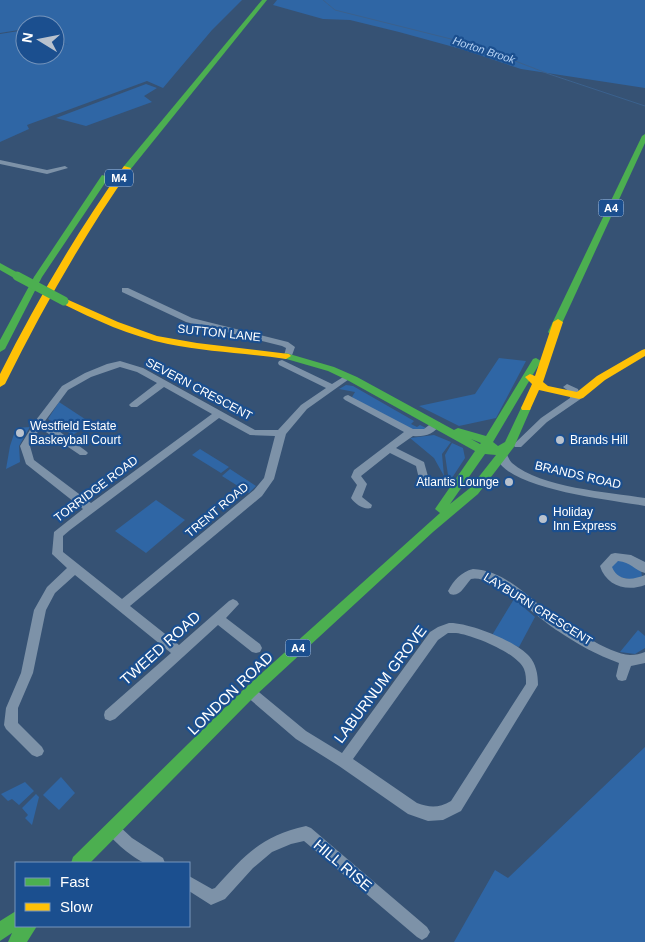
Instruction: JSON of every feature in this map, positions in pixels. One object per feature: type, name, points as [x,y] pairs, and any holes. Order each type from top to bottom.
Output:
[{"type":"main road","name":"M4","points":[[0,334],[19,302],[105,178],[255,0]]},
{"type":"main road","name":"M4","points":[[0,388],[2,380],[60,269],[108,194],[138,152],[265,0]]},
{"type":"main road","name":"A4","points":[[540,382],[558,322],[645,136]]},
{"type":"main road","name":"SUTTON LANE","points":[[0,266],[107,323],[164,341],[285,359],[329,368],[480,446],[500,460]]},
{"type":"main road","name":"M4","points":[[0,349],[38,277]]},
{"type":"main road","points":[[540,382],[574,394],[645,352]]},
{"type":"main road","name":"LONDON ROAD","points":[[428,529],[480,446],[494,431],[520,391],[540,382]]},
{"type":"main road","name":"LONDON ROAD","points":[[80,862],[250,692],[428,529],[471,494],[514,444],[540,382]]},
{"type":"main road","points":[[0,932],[15,921]]},
{"type":"main road","points":[[17,942],[27,927]]},
{"type":"street","points":[[0,162],[47,172],[65,168]]},
{"type":"street","points":[[125,290],[189,320],[285,344],[291,347],[285,359],[333,388]]},
{"type":"street","name":"SEVERN CRESCENT","points":[[91,509],[29,462],[25,446],[39,422],[65,388],[102,368],[120,364],[140,370],[253,433],[281,433]]},
{"type":"street","name":"TRENT ROAD","points":[[121,607],[258,493],[269,479],[281,433],[304,407],[348,377]]},
{"type":"street","points":[[134,404],[164,383]]},
{"type":"street","points":[[514,444],[574,394]]},
{"type":"street","points":[[348,398],[411,432],[422,434],[432,430],[436,424]]},
{"type":"street","name":"TORRIDGE ROAD","points":[[179,652],[57,554],[58,535],[219,414]]},
{"type":"street","points":[[39,422],[83,453]]},
{"type":"street","points":[[367,505],[356,498],[362,484],[357,475],[411,432]]},
{"type":"street","points":[[389,449],[420,464],[424,480]]},
{"type":"street","name":"BRANDS ROAD","points":[[500,460],[530,477],[551,484],[645,502]]},
{"type":"street","points":[[645,569],[634,560],[625,557],[615,557],[606,566],[608,573],[623,583],[631,585],[645,580]]},
{"type":"street","points":[[37,751],[10,725],[10,715],[26,678],[42,604],[56,584],[74,569]]},
{"type":"street","name":"LAYBURN CRESCENT","points":[[454,591],[467,575],[473,572],[484,574],[515,592],[548,619],[616,658],[626,660]]},
{"type":"street","name":"TWEED ROAD","points":[[110,715],[233,604]]},
{"type":"street","points":[[217,618],[256,648]]},
{"type":"street","name":"LABURNUM GROVE","points":[[250,692],[300,735],[344,761],[413,809],[435,815],[450,811],[461,799],[532,685],[531,668],[524,658],[513,650],[469,630],[448,628],[434,636],[344,761]]},
{"type":"street","points":[[622,676],[626,660],[637,661],[645,657]]},
{"type":"street","points":[[112,829],[127,843],[156,862]]},
{"type":"street","name":"HILL RISE","points":[[190,884],[211,897],[220,894],[257,853],[284,836],[306,833],[422,932]]},
{"type":"shaded area","points":[[0,0],[242,0],[212,30],[163,88],[147,81],[27,125],[29,129],[0,142],[0,34],[15,32],[15,65],[65,65],[65,44],[68,45],[65,44],[65,15],[15,15],[15,31],[0,33]]},
{"type":"shaded area","points":[[277,0],[645,0],[645,88],[521,69],[461,49],[399,32],[350,20],[323,19],[273,5]]},
{"type":"shaded area","points":[[146,84],[157,88],[144,96],[152,102],[86,126],[56,118]]},
{"type":"shaded area","points":[[499,358],[526,361],[496,418],[459,426],[419,406],[475,394]]},
{"type":"shaded area","points":[[346,385],[353,386],[414,421],[411,424],[417,427],[420,425],[428,429],[411,430],[356,400],[352,397],[355,392],[339,389]]},
{"type":"shaded area","points":[[59,402],[91,423],[73,435],[48,419]]},
{"type":"shaded area","points":[[30,427],[19,446],[20,462],[6,469],[10,446],[16,428]]},
{"type":"shaded area","points":[[434,435],[451,442],[442,454],[444,476],[434,458],[410,438]]},
{"type":"shaded area","points":[[452,443],[463,448],[465,458],[446,487],[448,475],[445,455]]},
{"type":"shaded area","points":[[200,449],[229,467],[221,473],[192,455]]},
{"type":"shaded area","points":[[230,469],[256,486],[249,493],[222,476]]},
{"type":"shaded area","points":[[156,500],[185,520],[146,553],[115,531]]},
{"type":"shaded area","points":[[624,560],[641,569],[642,577],[639,581],[618,577],[611,568],[613,562]]},
{"type":"shaded area","points":[[514,599],[535,617],[519,647],[491,637]]},
{"type":"shaded area","points":[[638,630],[645,636],[645,648],[635,654],[620,652]]},
{"type":"shaded area","points":[[645,747],[645,942],[454,942],[495,870],[508,878]]},
{"type":"shaded area","points":[[61,777],[75,793],[59,810],[43,795]]},
{"type":"shaded area","points":[[25,782],[34,791],[19,805],[12,799],[8,801],[1,794]]},
{"type":"shaded area","points":[[36,794],[39,797],[32,825],[25,818],[28,815],[22,808]]},
{"type":"waterway","name":"Horton Brook","points":[[323,0],[335,10],[471,44],[549,74],[645,106]]},
{"type":"traffic: fast","points":[[127,168],[265,0]]},
{"type":"traffic: fast","points":[[553,332],[645,136]]},
{"type":"traffic: fast","points":[[0,349],[38,277],[105,177]]},
{"type":"traffic: fast","points":[[0,266],[17,276]]},
{"type":"traffic: fast","points":[[17,276],[64,301]]},
{"type":"traffic: fast","points":[[286,356],[331,369],[353,379],[482,450],[497,451],[509,445]]},
{"type":"traffic: fast","points":[[441,509],[495,431],[536,361]]},
{"type":"traffic: fast","points":[[80,862],[250,692],[429,529],[474,491],[510,444],[526,408]]},
{"type":"traffic: fast","points":[[458,432],[483,439],[496,450]]},
{"type":"traffic: fast","points":[[0,932],[15,921]]},
{"type":"traffic: fast","points":[[17,942],[27,927]]},
{"type":"traffic: slow","points":[[0,384],[28,328],[59,273],[91,220],[127,168]]},
{"type":"traffic: slow","points":[[64,301],[114,324],[154,338],[197,346],[286,356]]},
{"type":"traffic: slow","points":[[526,408],[539,379],[558,322]]},
{"type":"traffic: slow","points":[[530,377],[545,389],[579,396],[601,378],[645,352]]},
{"type":"place","name":"Westfield Estate Baskeyball Court","points":[[20,433]]},
{"type":"place","name":"Brands Hill","points":[[560,440]]},
{"type":"place","name":"Atlantis Lounge","points":[[509,482]]},
{"type":"place","name":"Holiday Inn Express","points":[[543,519]]}]
